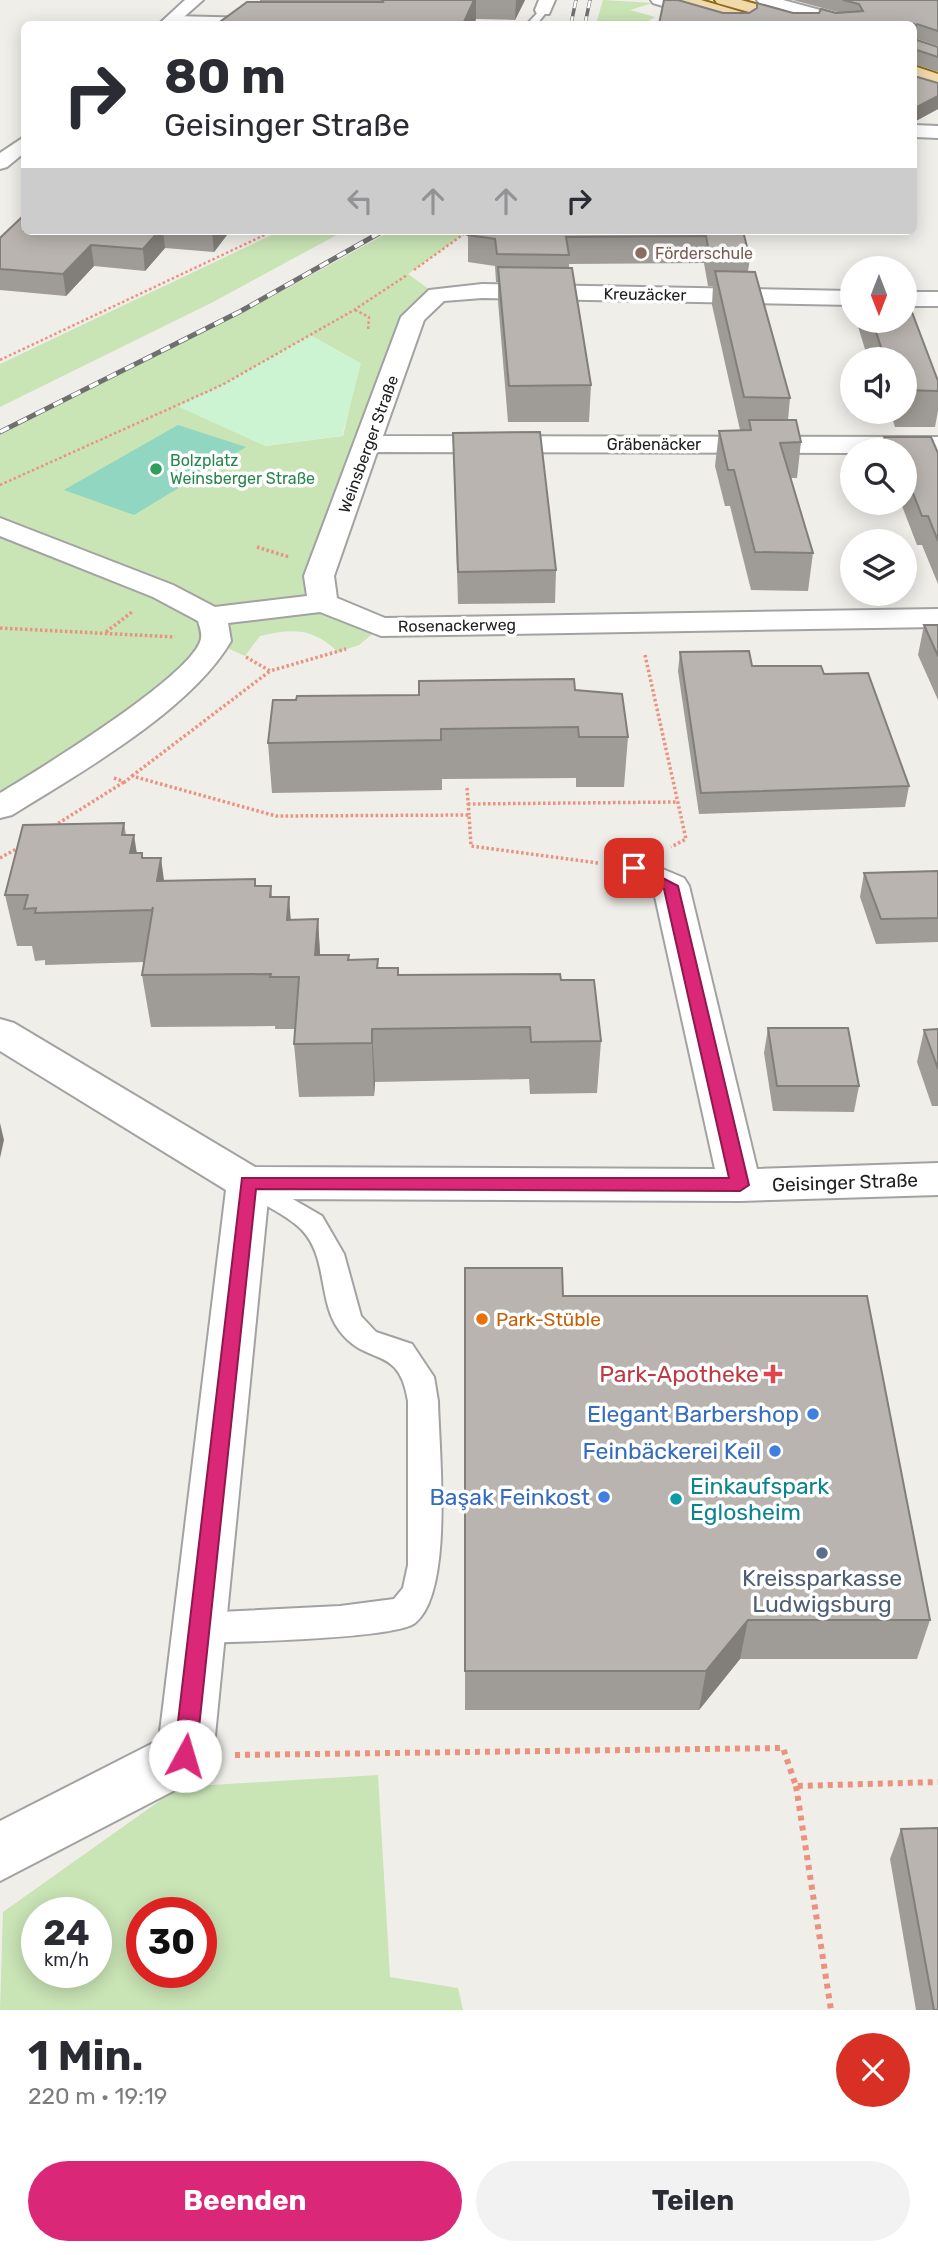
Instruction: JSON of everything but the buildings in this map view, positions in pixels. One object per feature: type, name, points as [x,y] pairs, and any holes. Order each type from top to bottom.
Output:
[{"type":"main road","points":[[723,0],[798,21]]},
{"type":"main road","points":[[685,4],[753,21]]},
{"type":"main road","points":[[917,59],[938,66]]},
{"type":"main road","points":[[917,72],[938,80]]},
{"type":"street","points":[[171,21],[195,0]]},
{"type":"street","points":[[659,0],[685,4],[730,21]]},
{"type":"street","points":[[765,0],[840,21]]},
{"type":"street","points":[[917,84],[938,91]]},
{"type":"street","points":[[917,131],[938,132]]},
{"type":"street","points":[[0,163],[21,146]]},
{"type":"street","name":"Kreuzäcker","points":[[437,295],[482,291],[840,298]]},
{"type":"street","name":"Weinsberger Straße","points":[[323,603],[319,576],[413,317],[437,295]]},
{"type":"street","points":[[917,299],[938,299]]},
{"type":"street","name":"Gräbenäcker","points":[[369,444],[938,444]]},
{"type":"street","points":[[0,526],[163,591],[213,629],[197,669],[74,763],[0,808]]},
{"type":"street","name":"Rosenackerweg","points":[[213,629],[323,603],[381,627],[938,618]]},
{"type":"street","points":[[634,868],[671,886],[740,1185]]},
{"type":"street","points":[[0,1033],[248,1183],[185,1756],[0,1852]]},
{"type":"street","name":"Geisinger Straße","points":[[248,1183],[740,1185],[938,1179]]},
{"type":"lane","points":[[534,21],[545,5]]},
{"type":"lane","points":[[199,1628],[340,1621],[403,1613],[418,1594],[424,1565],[423,1401],[418,1377],[402,1353],[366,1340],[348,1321],[330,1254],[312,1223],[248,1183]]},
{"type":"path","points":[[0,360],[265,235]]},
{"type":"path","points":[[0,485],[244,374],[354,310],[461,235]]},
{"type":"path","points":[[467,788],[471,846],[634,868],[686,839],[638,622]]},
{"type":"path","points":[[52,827],[125,782],[271,671],[359,645],[381,627]]},
{"type":"path","points":[[0,628],[188,638],[213,629],[271,671]]},
{"type":"path","points":[[74,763],[125,782]]},
{"type":"path","points":[[132,776],[276,816],[469,815]]},
{"type":"path","points":[[468,804],[678,802]]},
{"type":"path","points":[[0,858],[21,846]]},
{"type":"path","points":[[185,1756],[783,1748],[796,1786],[831,2010]]},
{"type":"path","points":[[796,1786],[938,1783]]},
{"type":"green space","points":[[603,0],[653,3],[630,10],[655,17],[648,21],[597,21]]},
{"type":"green space","points":[[272,235],[337,235],[213,302],[0,407],[0,364]]},
{"type":"green space","points":[[384,235],[462,235],[408,274],[437,295],[413,317],[323,603],[381,627],[359,645],[338,652],[320,638],[293,631],[260,636],[245,656],[216,643],[0,808],[0,435],[244,312]],"holes":[[[310,335],[360,363],[343,436],[265,446]]]},
{"type":"green space","points":[[310,335],[361,364],[342,436],[265,446],[177,406],[222,385]]},
{"type":"green space","name":"Bolzplatz Weinsberger Straße","points":[[178,425],[246,447],[134,515],[64,490]]},
{"type":"green space","points":[[378,1775],[390,1977],[458,1988],[463,2010],[0,2010],[3,1912],[21,1899],[21,1988],[112,1988],[112,1897],[24,1897],[179,1787]]},
{"type":"railway","points":[[572,21],[576,0]]},
{"type":"railway","points":[[586,21],[590,0]]},
{"type":"railway","points":[[0,432],[241,311],[376,235]]},
{"type":"place","name":"Förderschule","points":[[641,253]]},
{"type":"place","name":"Bolzplatz Weinsberger Straße","points":[[156,469]]},
{"type":"place","name":"Park-Stüble","points":[[482,1319]]},
{"type":"place","name":"Park-Apotheke","points":[[773,1374]]},
{"type":"place","name":"Elegant Barbershop","points":[[813,1414]]},
{"type":"place","name":"Feinbäckerei Keil","points":[[775,1451]]},
{"type":"place","name":"Başak Feinkost","points":[[604,1497]]},
{"type":"place","name":"Einkaufspark Eglosheim","points":[[676,1499]]},
{"type":"place","name":"Kreissparkasse Ludwigsburg","points":[[822,1553]]},
{"type":"route","points":[[185,1756],[248,1183],[740,1185],[671,886],[634,868]]}]
